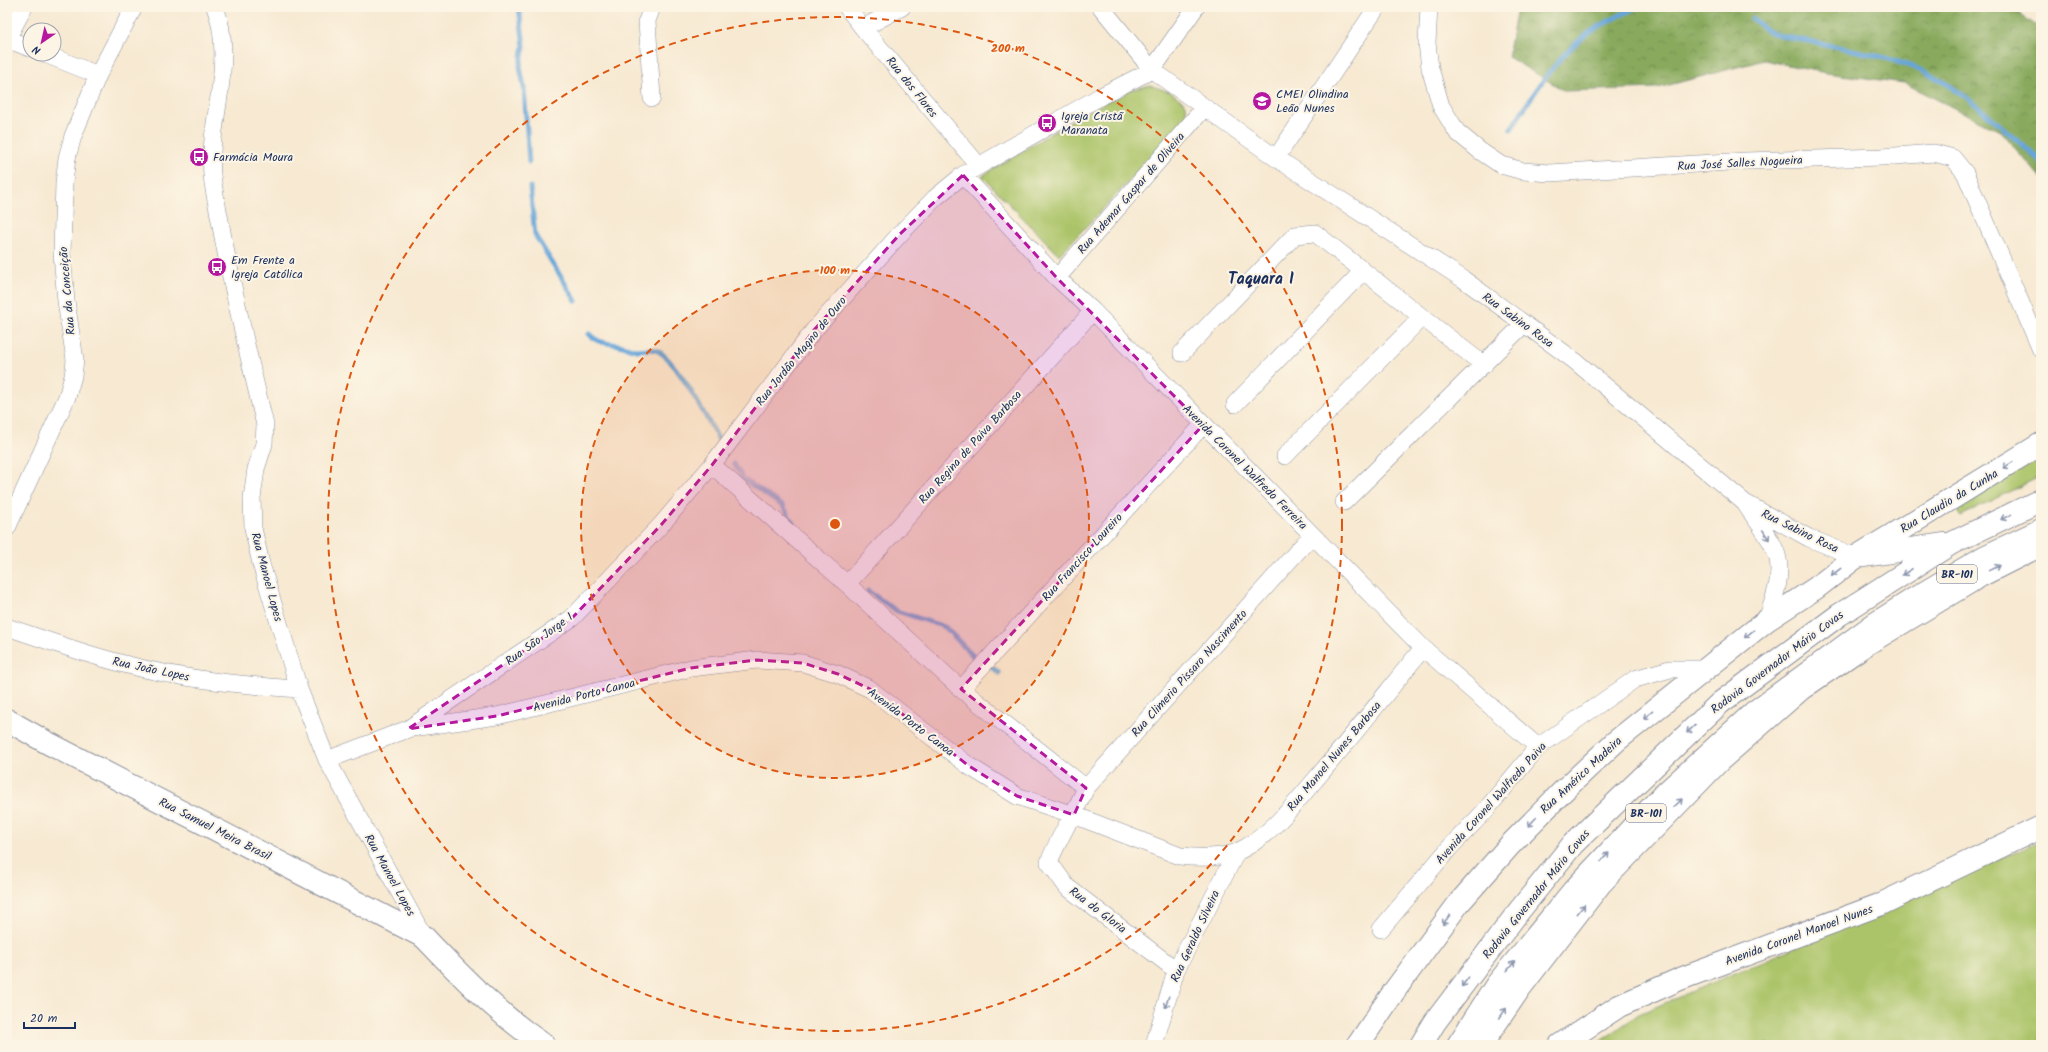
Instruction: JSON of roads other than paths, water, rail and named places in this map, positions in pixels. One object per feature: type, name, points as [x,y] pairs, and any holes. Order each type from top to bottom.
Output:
[{"type":"street","points":[[22,45],[7,39],[24,7]]},
{"type":"street","name":"Rua da Conceição","points":[[7,528],[67,397],[73,376],[75,360],[66,301],[62,254],[64,183],[67,158],[73,136],[98,75],[134,7]]},
{"type":"street","name":"Rua Manoel Lopes","points":[[215,7],[223,39],[223,73],[211,156],[212,177],[226,255],[265,425],[264,444],[256,469],[252,498],[253,528],[261,564],[299,689],[327,760],[424,937],[457,972],[497,1009],[544,1045]]},
{"type":"street","points":[[652,7],[648,21],[652,98]]},
{"type":"street","name":"Rua dos Flores","points":[[848,7],[863,28],[978,166]]},
{"type":"street","points":[[863,28],[902,7]]},
{"type":"street","points":[[1102,7],[1152,70],[1196,7]]},
{"type":"street","points":[[1276,158],[1377,7]]},
{"type":"street","name":"Rua José Salles Nogueira","points":[[1429,7],[1427,43],[1430,68],[1441,106],[1457,132],[1480,151],[1501,165],[1523,171],[1550,173],[1746,161],[1882,157],[1934,153],[1953,158],[1965,173],[2041,350]]},
{"type":"street","points":[[62,61],[98,75]]},
{"type":"street","name":"Rua Sabino Rosa","points":[[1152,70],[1276,158],[1463,279],[1575,361],[1745,503],[1809,538],[1856,557]]},
{"type":"street","name":"Rua Jordão Magno de Ouro","points":[[712,465],[814,330],[900,234],[935,198],[963,175],[978,166],[1094,100],[1152,70]]},
{"type":"street","name":"Rua Ademar Gaspar de Oliveira","points":[[1057,278],[1204,108]]},
{"type":"street","name":"Avenida Coronel Walfredo Ferreira","points":[[963,175],[1057,278],[1093,311],[1423,648],[1538,747]]},
{"type":"street","points":[[1182,352],[1295,235],[1314,233],[1484,365]]},
{"type":"street","points":[[1235,404],[1363,271]]},
{"type":"street","name":"Rua Regina de Paiva Barbosa","points":[[847,584],[1093,311]]},
{"type":"street","points":[[1285,456],[1382,360],[1422,317]]},
{"type":"street","points":[[1344,502],[1524,324]]},
{"type":"street","name":"Rua Francisco Loureiro","points":[[961,689],[1203,425]]},
{"type":"street","name":"Rua Claudio da Cunha","points":[[1856,557],[2041,444]]},
{"type":"street","points":[[712,465],[847,584],[961,689],[1086,788]]},
{"type":"street","name":"Rua São Jorge I","points":[[327,760],[408,729],[572,618],[661,525],[712,465]]},
{"type":"street","name":"Rodovia Governador Mário Covas","points":[[1421,1045],[1435,1022],[1514,917],[1574,844],[1662,756],[1720,703],[1795,646],[1839,615],[1952,543],[2041,500]]},
{"type":"street","name":"Rua Sabino Rosa","points":[[1745,503],[1771,544],[1778,558],[1779,577],[1767,620]]},
{"type":"street","name":"BR-101","points":[[1458,1045],[1497,984],[1573,891],[1661,797],[1753,713],[1876,623],[1912,600],[1984,557],[2041,530]]},
{"type":"street","name":"Rua Climerio Pissaro Nascimento","points":[[1074,815],[1086,788],[1312,535]]},
{"type":"street","points":[[1856,557],[1952,543]]},
{"type":"street","points":[[1481,1045],[1520,988],[1601,883],[1719,761],[1801,689],[1866,645],[1980,576],[2041,545]]},
{"type":"street","name":"Rua Américo Madeira","points":[[1358,1045],[1395,990],[1459,903],[1510,845],[1562,792],[1615,742],[1767,620],[1816,588],[1856,557]]},
{"type":"street","name":"Rua João Lopes","points":[[7,627],[130,666],[229,684],[299,689]]},
{"type":"street","name":"Rua Manoel Nunes Barbosa","points":[[1236,853],[1268,831],[1289,810],[1339,752],[1423,648]]},
{"type":"street","name":"Avenida Porto Canoa","points":[[408,729],[496,716],[691,668],[757,660],[803,663],[838,674],[870,689],[969,766],[1016,796],[1074,815],[1180,856],[1195,858],[1236,853]]},
{"type":"street","name":"Avenida Coronel Walfredo Paiva","points":[[1381,929],[1451,846],[1484,812],[1538,747],[1634,679],[1670,669],[1706,669]]},
{"type":"street","name":"Rua Samuel Meira Brasil","points":[[7,720],[46,742],[424,937]]},
{"type":"street","name":"Rua do Gloria","points":[[1074,815],[1057,843],[1049,862],[1067,887],[1176,970]]},
{"type":"street","name":"Avenida Coronel Manoel Nunes","points":[[1560,1045],[1619,1006],[1680,979],[1879,905],[2041,827]]},
{"type":"street","name":"Rua Geraldo Silveira","points":[[1154,1045],[1176,970],[1236,853]]},
{"type":"waterway","points":[[519,7],[524,46],[520,66],[524,87],[529,162]]},
{"type":"waterway","points":[[1511,129],[1549,73],[1572,47],[1584,36],[1598,27],[1636,7]]},
{"type":"waterway","points":[[1752,18],[1767,31],[1782,36],[1867,53],[1889,59],[1929,74],[1972,101],[2041,162]]},
{"type":"waterway","points":[[530,187],[535,235],[576,301]]},
{"type":"waterway","points":[[589,334],[600,342],[637,350],[654,349],[664,355],[682,377],[720,442]]},
{"type":"waterway","points":[[734,464],[743,479],[783,506],[799,534]]},
{"type":"waterway","points":[[868,591],[897,611],[945,627],[976,659]]},
{"type":"waterway","points":[[988,664],[999,673]]},
{"type":"place","name":"CMEI Olindina Leão Nunes","points":[[1262,101]]},
{"type":"place","name":"Igreja Cristã Maranata","points":[[1047,123]]},
{"type":"place","name":"Farmácia Moura","points":[[199,157]]},
{"type":"place","name":"Em Frente a Igreja Católica","points":[[217,267]]},
{"type":"district","name":"Taquara I","points":[[1261,278]]}]
